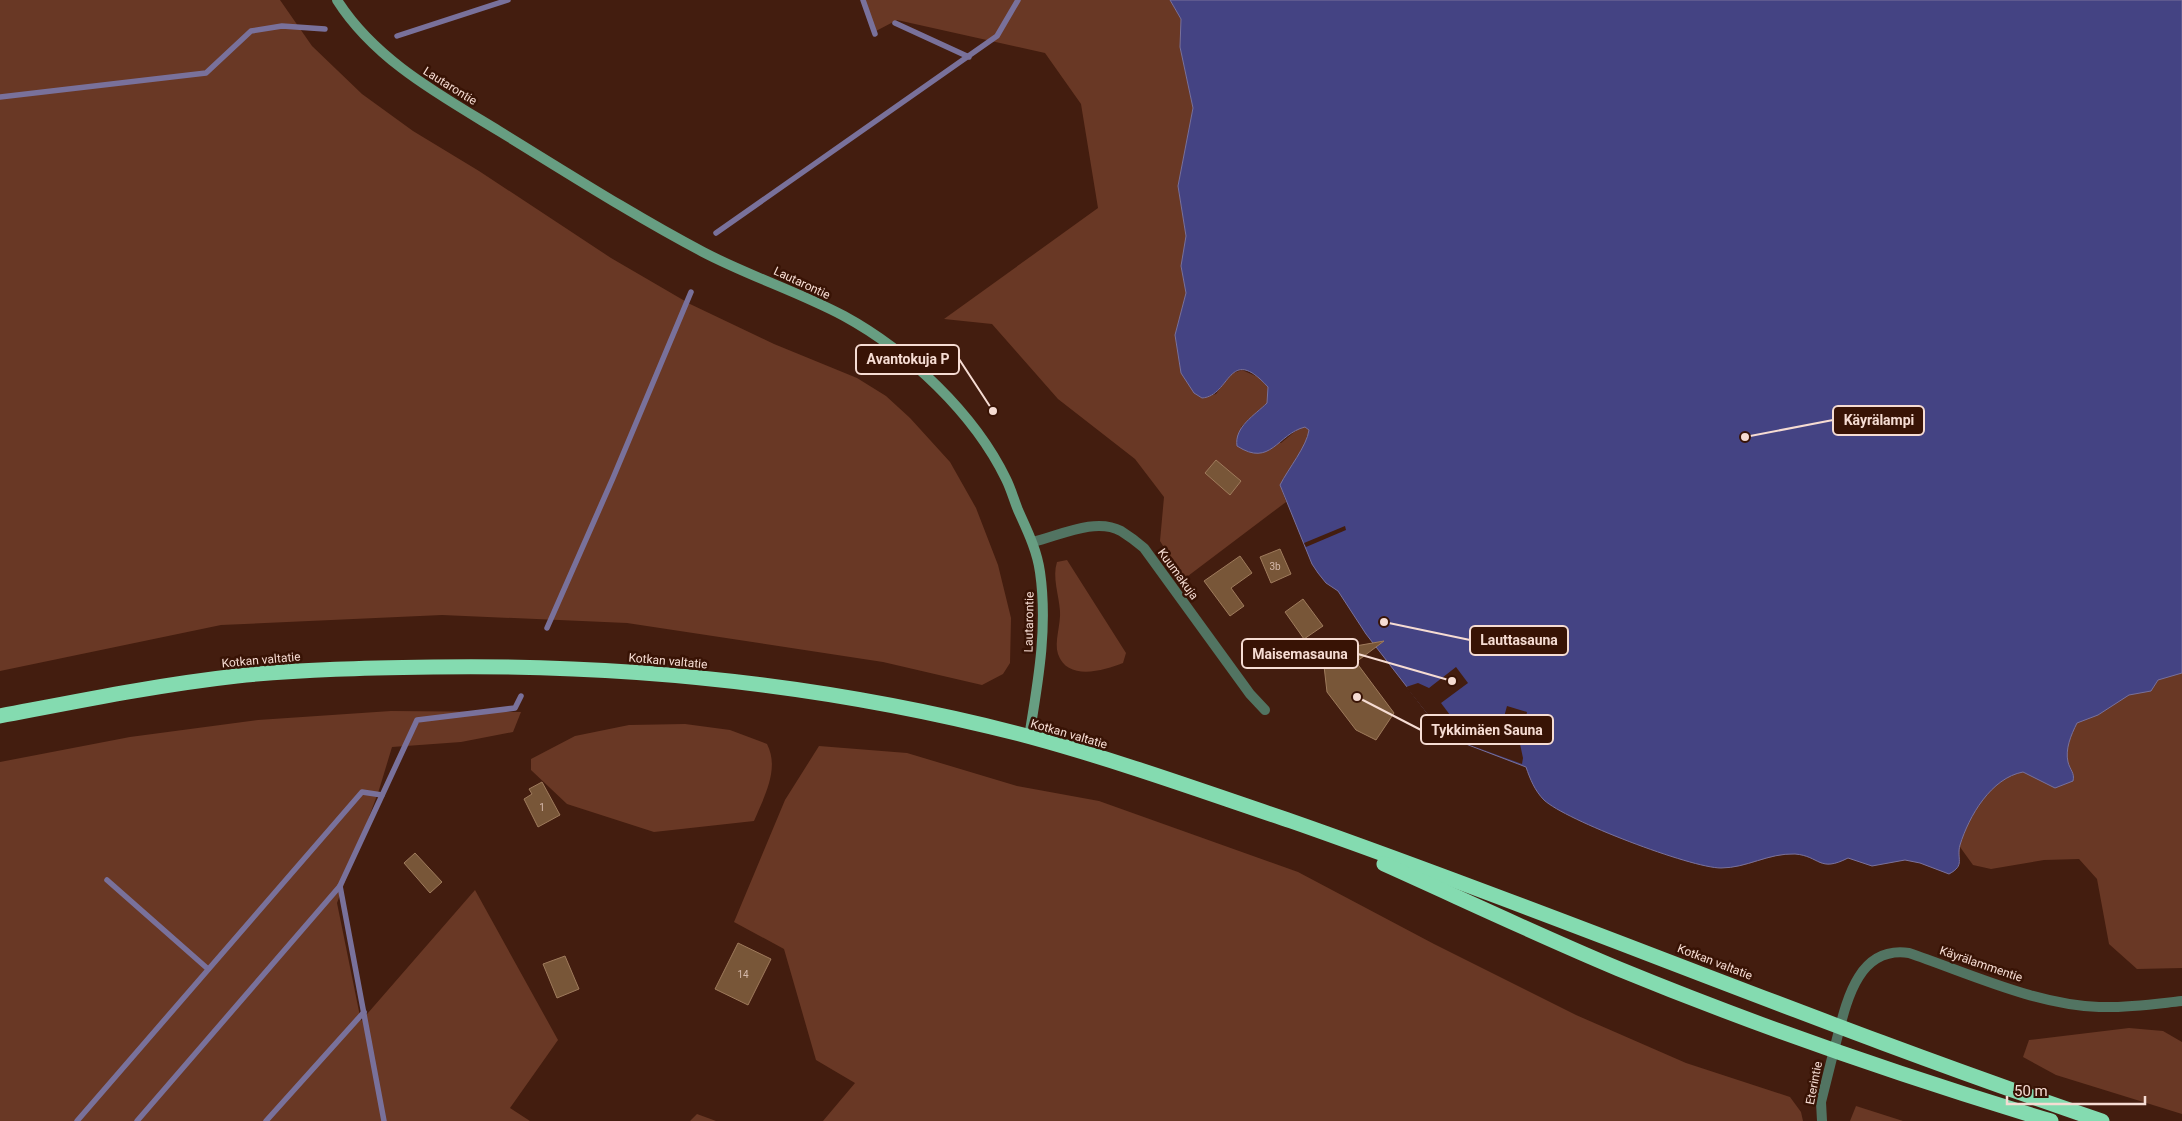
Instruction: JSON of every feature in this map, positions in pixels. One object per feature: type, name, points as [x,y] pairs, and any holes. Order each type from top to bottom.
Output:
[{"type":"highway","name":"Kotkan valtatie","points":[[0,716],[164,686],[240,676],[312,670],[490,666],[585,669],[726,681],[906,710],[1029,737],[1142,771],[1318,831],[1489,892],[1841,1026],[2102,1121]]},
{"type":"highway","name":"Kotkan valtatie","points":[[1318,831],[1477,906],[1619,969],[1937,1087],[2051,1121]]},
{"type":"street","name":"Lautarontie","points":[[337,0],[343,10],[383,53],[421,84],[705,253],[844,316],[900,353],[950,400],[990,451],[1006,479],[1033,542],[1041,577],[1043,641],[1029,737]]},
{"type":"street","name":"Kuumakuja","points":[[1033,542],[1092,527],[1120,530],[1144,548],[1250,694],[1265,710]]},
{"type":"street","name":"Käyrälammentie","points":[[1834,1050],[1852,990],[1864,969],[1878,956],[1897,951],[1909,953],[2031,995],[2064,1003],[2098,1007],[2135,1007],[2182,1001]]},
{"type":"street","name":"Eterintie","points":[[1822,1121],[1821,1102],[1834,1050]]},
{"type":"shaded area","points":[[0,0],[280,0],[312,46],[362,94],[413,131],[479,171],[611,258],[690,304],[774,344],[857,378],[886,396],[910,418],[950,462],[976,508],[998,565],[1011,618],[1010,663],[1003,674],[982,685],[883,662],[627,623],[442,615],[221,625],[0,671]]},
{"type":"shaded area","points":[[864,0],[1170,0],[1181,19],[1180,47],[1193,108],[1178,186],[1186,236],[1181,266],[1186,293],[1175,335],[1181,373],[1194,392],[1202,398],[1216,394],[1230,374],[1242,370],[1258,377],[1268,387],[1267,403],[1241,427],[1281,443],[1299,428],[1305,427],[1309,430],[1305,444],[1280,485],[1286,502],[1184,579],[1160,541],[1164,497],[1135,459],[1058,399],[992,324],[944,319],[1098,208],[1081,104],[1045,53],[897,20],[876,31]]},
{"type":"shaded area","points":[[1170,0],[2182,0],[2182,673],[2158,680],[2151,691],[2129,695],[2098,715],[2077,723],[2067,752],[2073,781],[2055,788],[2023,772],[2011,776],[1991,790],[1969,822],[1960,845],[1959,865],[1949,874],[1920,863],[1905,860],[1872,866],[1848,858],[1831,864],[1825,864],[1803,855],[1795,854],[1785,854],[1740,866],[1721,868],[1684,860],[1629,842],[1556,809],[1538,793],[1526,767],[1445,736],[1366,634],[1338,591],[1326,583],[1312,564],[1280,485],[1301,450],[1309,430],[1305,427],[1295,431],[1266,452],[1249,452],[1237,446],[1237,439],[1246,422],[1267,403],[1268,387],[1255,375],[1245,370],[1237,371],[1212,395],[1202,398],[1194,393],[1181,373],[1175,335],[1186,293],[1181,266],[1186,236],[1178,186],[1193,108],[1180,47],[1181,19]]},
{"type":"shaded area","points":[[1067,560],[1126,653],[1123,663],[1096,671],[1077,671],[1069,668],[1058,654],[1057,639],[1060,611],[1055,574],[1057,562]]},
{"type":"shaded area","points":[[2182,650],[2182,968],[2137,969],[2109,944],[2097,879],[2079,859],[2044,860],[1991,869],[1973,865],[1960,847],[1956,869],[1949,874],[1920,863],[1905,860],[1872,866],[1848,858],[1824,864],[1803,855],[1794,854],[1786,854],[1749,864],[1724,868],[1704,866],[1656,850],[1663,830]]},
{"type":"shaded area","points":[[391,711],[521,712],[513,732],[461,742],[392,747],[379,790],[337,903],[361,1021],[475,890],[558,1040],[510,1108],[530,1121],[0,1121],[0,762],[130,737],[258,720]]},
{"type":"shaded area","points":[[685,724],[730,730],[767,744],[771,754],[771,773],[766,793],[754,821],[654,832],[567,804],[531,770],[531,759],[575,736],[629,725]]},
{"type":"shaded area","points":[[819,746],[907,753],[1017,786],[1099,801],[1298,872],[1434,944],[1576,1015],[1686,1063],[1790,1097],[1801,1112],[1803,1121],[823,1121],[855,1083],[816,1060],[784,949],[734,922],[785,800]]},
{"type":"shaded area","points":[[2129,1028],[2163,1031],[2182,1042],[2182,1114],[2056,1075],[2023,1057],[2029,1040]]},
{"type":"shaded area","points":[[1856,1106],[1903,1121],[1850,1121]]},
{"type":"shaded area","points":[[697,1114],[716,1121],[690,1121]]},
{"type":"pier","points":[[1345,526],[1346,530],[1306,547],[1304,543]]},
{"type":"pier","points":[[1456,667],[1468,683],[1441,703],[1453,719],[1502,737],[1504,729],[1501,728],[1507,706],[1527,712],[1525,722],[1512,719],[1507,738],[1520,744],[1523,758],[1522,764],[1445,736],[1406,687],[1418,683],[1429,688]]},
{"type":"building","points":[[1216,460],[1241,481],[1230,495],[1205,473]]},
{"type":"building","points":[[1280,549],[1291,574],[1271,583],[1260,557]]},
{"type":"building","points":[[1240,556],[1252,573],[1231,588],[1244,606],[1230,616],[1204,581]]},
{"type":"building","points":[[1303,599],[1323,626],[1304,639],[1285,612]]},
{"type":"building","points":[[1384,641],[1356,662],[1394,713],[1376,740],[1356,730],[1327,692],[1324,666],[1330,665],[1327,651]]},
{"type":"building","points":[[542,782],[560,815],[538,827],[524,799],[532,794],[529,789]]},
{"type":"building","points":[[415,853],[442,882],[430,893],[404,863]]},
{"type":"building","points":[[738,943],[771,959],[748,1005],[715,989]]},
{"type":"building","points":[[565,956],[579,989],[557,998],[543,964]]},
{"type":"waterway","points":[[397,36],[508,0]]},
{"type":"waterway","points":[[863,0],[875,34]]},
{"type":"waterway","points":[[716,233],[997,36],[1018,0]]},
{"type":"waterway","points":[[895,23],[969,57]]},
{"type":"waterway","points":[[0,97],[206,73],[251,31],[282,26],[325,29]]},
{"type":"waterway","points":[[547,628],[613,478],[691,292]]},
{"type":"waterway","points":[[137,1121],[340,886],[417,720],[515,708],[521,696]]},
{"type":"waterway","points":[[77,1121],[362,792],[382,795]]},
{"type":"waterway","points":[[107,880],[208,969]]},
{"type":"waterway","points":[[340,886],[384,1121]]},
{"type":"waterway","points":[[266,1121],[364,1012]]},
{"type":"place","name":"Avantokuja P","points":[[993,411]]},
{"type":"place","name":"Käyrälampi","points":[[1745,437]]},
{"type":"place","name":"Lauttasauna","points":[[1384,622]]},
{"type":"place","name":"Maisemasauna","points":[[1452,681]]},
{"type":"place","name":"Tykkimäen Sauna","points":[[1357,697]]}]
